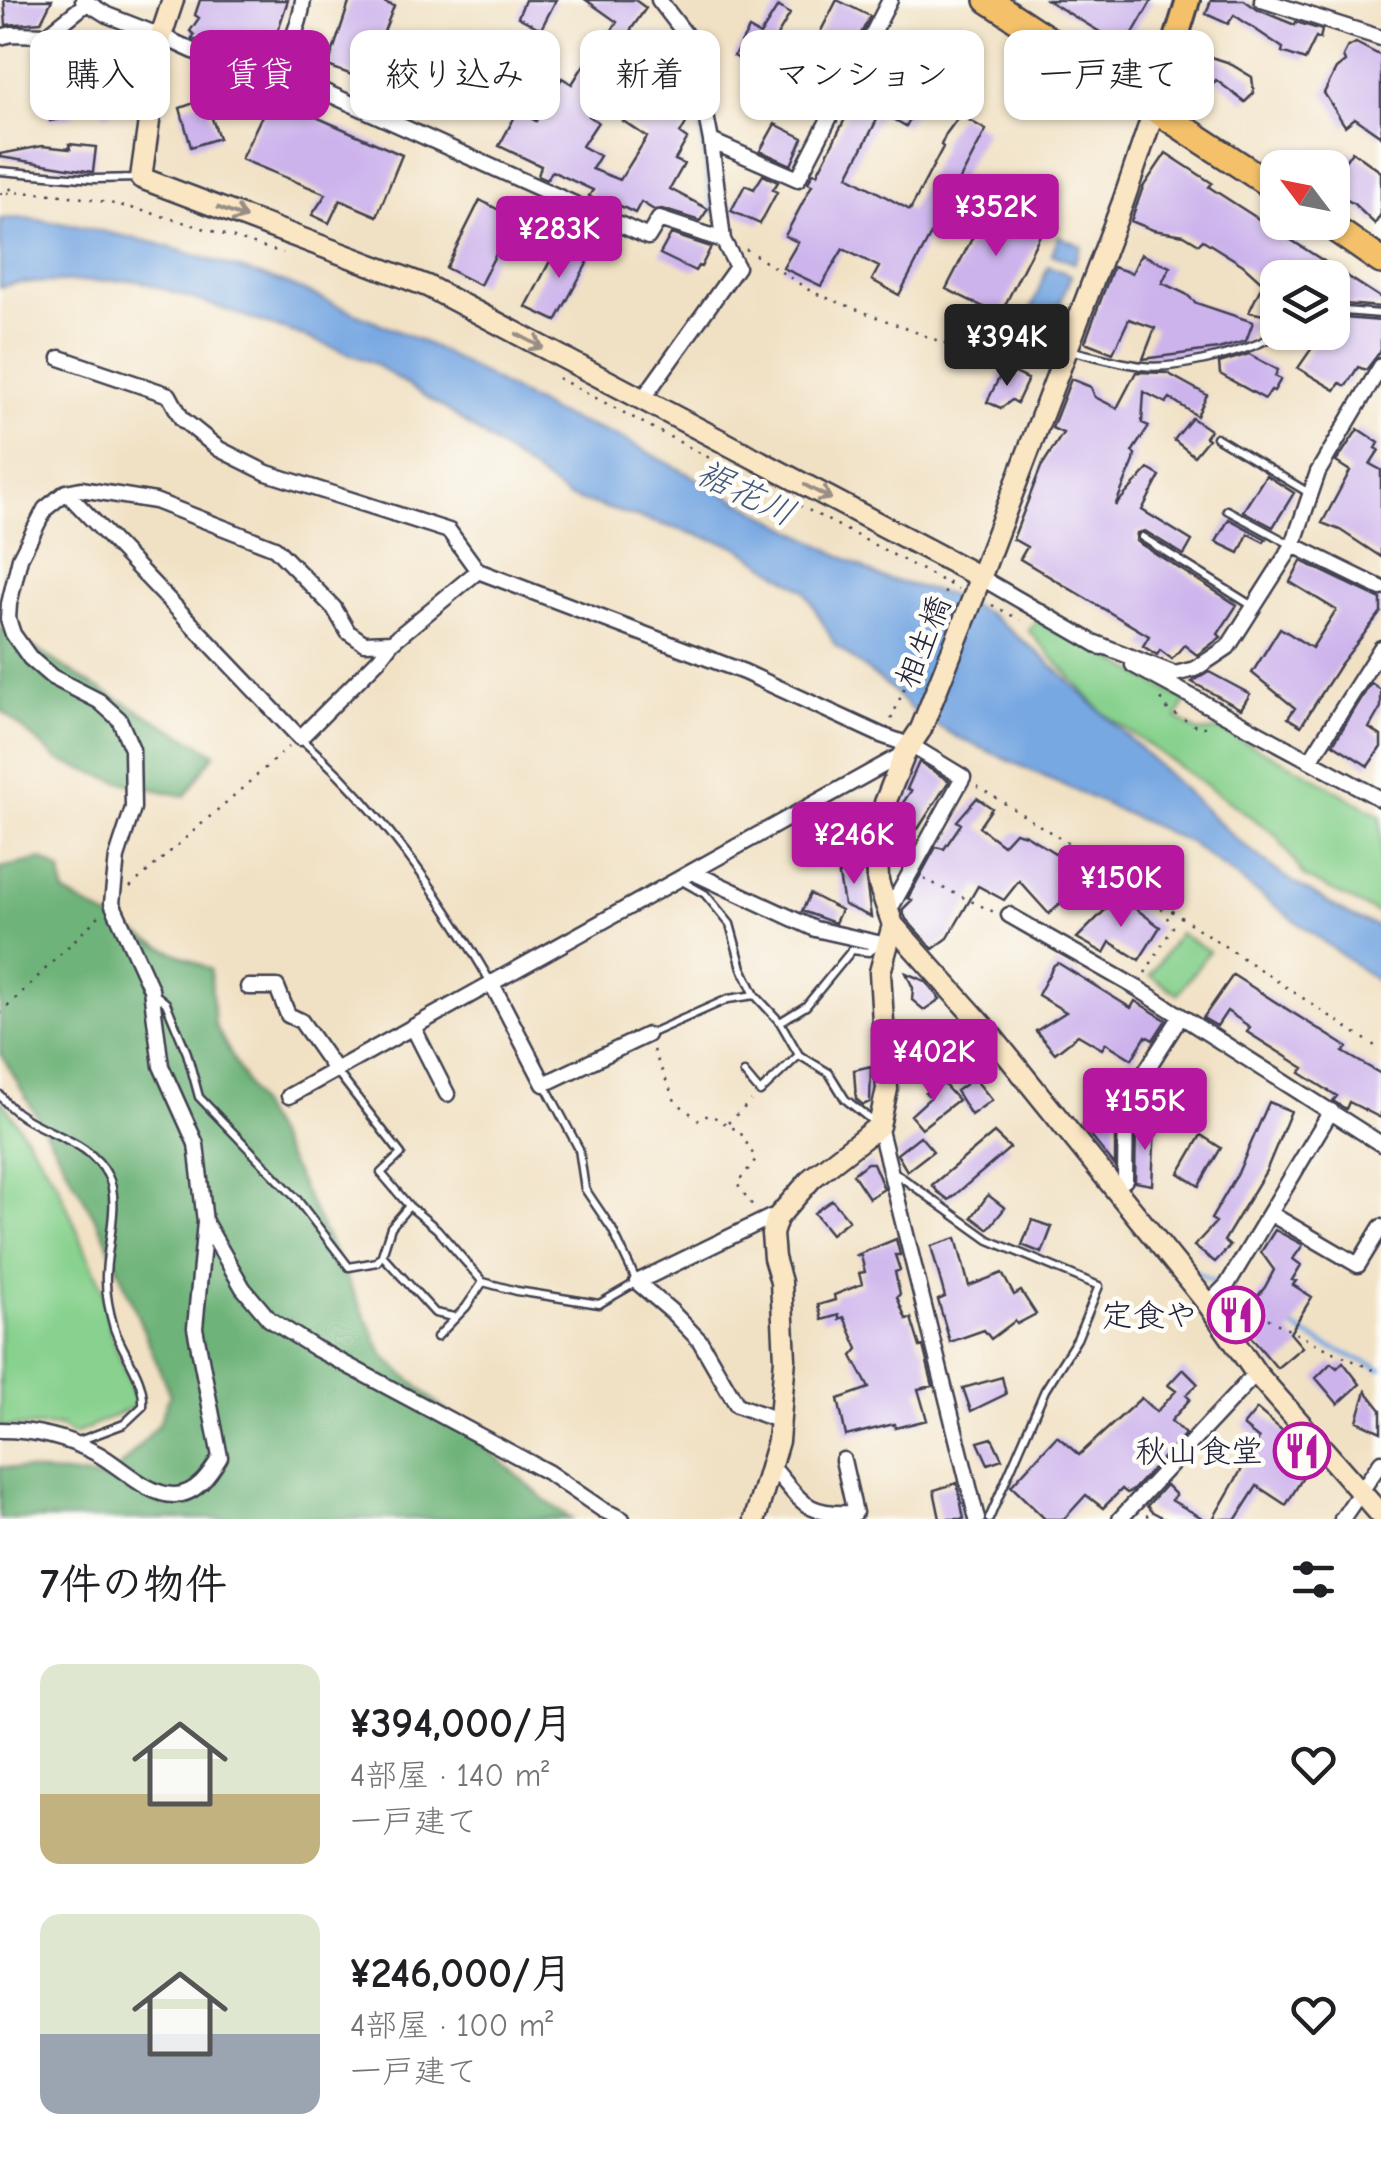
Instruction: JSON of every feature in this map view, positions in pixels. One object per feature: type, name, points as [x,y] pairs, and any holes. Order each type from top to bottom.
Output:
[{"type":"highway","points":[[988,0],[1034,30]]},
{"type":"highway","points":[[1172,120],[1260,178]]},
{"type":"highway","points":[[1350,239],[1381,261]]},
{"type":"main road","points":[[1179,30],[1188,0]]},
{"type":"street","points":[[163,30],[172,0]]},
{"type":"street","points":[[295,30],[303,0]]},
{"type":"street","points":[[642,400],[738,268],[723,240],[711,141],[692,43],[659,0]]},
{"type":"street","points":[[711,141],[798,179],[890,0]]},
{"type":"street","points":[[1262,0],[1381,38]]},
{"type":"street","points":[[0,36],[48,35],[85,1],[107,15],[146,30]]},
{"type":"street","points":[[330,94],[648,237],[659,218],[723,240]]},
{"type":"street","points":[[149,120],[141,178],[427,286],[642,400],[978,592],[1175,674],[1196,669],[1228,647],[1293,546],[1309,493],[1381,366]]},
{"type":"street","name":"相生橋","points":[[888,930],[878,882],[877,846],[885,804],[978,592],[1060,353],[1149,120]]},
{"type":"street","points":[[60,358],[168,396],[182,419],[219,449],[267,473],[449,531],[478,571],[744,672],[881,736],[912,742],[963,777],[910,872],[888,930],[880,972],[887,1090],[879,1126],[977,1519]]},
{"type":"street","points":[[0,1430],[24,1430],[75,1443],[142,1483],[172,1495],[194,1490],[211,1474],[220,1457],[195,1328],[205,1222],[196,1144],[161,1066],[151,990],[112,903],[117,857],[133,808],[135,770],[127,733],[119,719],[99,701],[52,677],[30,658],[13,634],[8,618],[20,558],[45,509],[66,492],[81,489],[155,502],[274,548],[334,608],[348,632],[364,643],[392,642]]},
{"type":"street","points":[[66,492],[300,738],[392,642],[478,571]]},
{"type":"street","points":[[1293,546],[1381,588]]},
{"type":"street","points":[[1094,642],[1381,798]]},
{"type":"street","points":[[1311,760],[1381,648]]},
{"type":"street","points":[[289,1096],[686,876],[912,742]]},
{"type":"street","points":[[686,876],[815,929],[888,930],[985,1028],[1208,1304],[1256,1373],[1381,1516]]},
{"type":"street","points":[[1010,916],[1136,988],[1381,1144]]},
{"type":"street","points":[[491,982],[544,1084],[647,1035]]},
{"type":"street","points":[[248,988],[277,987],[288,1016],[301,1021],[336,1071]]},
{"type":"street","points":[[1113,1188],[1124,1180],[1126,1102],[1181,1016]]},
{"type":"street","points":[[413,1027],[448,1094]]},
{"type":"street","points":[[1208,1304],[1228,1284],[1332,1112]]},
{"type":"street","points":[[780,1421],[737,1405],[700,1342],[672,1311],[637,1282],[770,1219],[812,1178],[879,1126]]},
{"type":"street","points":[[1271,1214],[1358,1265],[1381,1228]]},
{"type":"street","points":[[754,1519],[772,1466],[784,1360],[780,1282],[770,1219]]},
{"type":"street","points":[[205,1222],[243,1288],[269,1319],[315,1348],[549,1473],[622,1519]]},
{"type":"street","points":[[1120,1519],[1256,1373]]},
{"type":"street","points":[[772,1466],[807,1508],[826,1515],[855,1514],[843,1460]]},
{"type":"street","points":[[1342,1519],[1381,1462]]},
{"type":"lane","points":[[0,171],[94,179],[141,178]]},
{"type":"lane","points":[[1350,311],[1381,314]]},
{"type":"lane","points":[[1060,353],[1145,367],[1181,364],[1260,344]]},
{"type":"lane","points":[[1216,437],[1309,493]]},
{"type":"lane","points":[[1227,510],[1293,546]]},
{"type":"lane","points":[[1142,537],[1254,608]]},
{"type":"lane","points":[[300,738],[338,771],[404,851],[450,912],[491,982]]},
{"type":"lane","points":[[686,876],[730,924],[742,968],[755,994],[780,1022],[799,1054],[829,1073],[845,1099],[879,1126]]},
{"type":"lane","points":[[780,1022],[806,1006],[852,950],[869,952],[888,930]]},
{"type":"lane","points":[[151,990],[166,1004],[187,1053],[199,1097],[296,1198],[349,1267],[377,1262],[391,1227],[408,1206]]},
{"type":"lane","points":[[647,1035],[728,999],[755,994]]},
{"type":"lane","points":[[744,1073],[760,1092],[799,1054]]},
{"type":"lane","points":[[336,1071],[401,1154],[380,1173],[483,1282],[599,1304],[637,1282],[612,1229],[586,1189],[578,1150],[544,1084]]},
{"type":"lane","points":[[0,1095],[18,1114],[64,1140],[82,1145],[110,1178],[113,1230],[105,1280],[114,1327],[144,1392],[143,1406],[124,1424],[75,1443]]},
{"type":"lane","points":[[888,1168],[988,1240],[1099,1286],[1077,1339],[1045,1390],[989,1519]]},
{"type":"lane","points":[[382,1256],[435,1313],[454,1317]]},
{"type":"lane","points":[[437,1337],[483,1282]]},
{"type":"path","points":[[6,193],[42,191],[155,215],[286,254]]},
{"type":"path","points":[[723,240],[738,244],[812,292],[998,364],[1060,353]]},
{"type":"path","points":[[544,370],[867,544],[978,592],[1032,626]]},
{"type":"path","points":[[887,729],[952,576]]},
{"type":"path","points":[[0,1014],[112,903],[300,738]]},
{"type":"path","points":[[963,777],[1381,1050]]},
{"type":"path","points":[[910,872],[1010,916]]},
{"type":"path","points":[[1136,988],[1173,927],[1158,902]]},
{"type":"path","points":[[647,1035],[675,1100],[700,1121],[709,1114],[740,1132],[756,1159],[737,1184],[770,1219]]},
{"type":"path","points":[[727,1124],[760,1092]]},
{"type":"path","points":[[1228,1284],[1263,1316],[1326,1351],[1381,1373]]},
{"type":"green space","points":[[1040,618],[1186,701],[1177,718],[1198,732],[1221,730],[1381,816],[1381,915],[1305,877],[1275,834],[1103,713],[1028,630]]},
{"type":"green space","points":[[0,626],[87,682],[215,753],[185,796],[117,781],[59,761],[0,709]]},
{"type":"green space","points":[[42,859],[61,871],[64,893],[210,969],[215,1025],[296,1175],[385,1357],[546,1501],[572,1519],[0,1519],[0,1467],[109,1479],[158,1425],[170,1395],[103,1232],[0,1052],[0,868]]},
{"type":"green space","points":[[1179,933],[1209,951],[1178,994],[1150,976]]},
{"type":"green space","points":[[0,1098],[57,1183],[103,1290],[111,1334],[138,1405],[73,1435],[59,1426],[0,1427]]},
{"type":"water","points":[[24,218],[155,243],[288,284],[432,346],[552,412],[623,439],[880,577],[949,595],[989,614],[1042,656],[1234,837],[1283,876],[1351,916],[1381,928],[1381,984],[1189,842],[955,736],[914,712],[835,645],[805,591],[736,546],[568,497],[450,412],[371,362],[298,334],[137,280],[16,283],[0,287],[0,219]]},
{"type":"water","points":[[1059,236],[1081,246],[1074,263],[1052,254]]},
{"type":"water","points":[[1048,266],[1071,275],[1048,335],[1025,326]]},
{"type":"building","points":[[4,0],[52,0],[41,22],[6,25]]},
{"type":"building","points":[[200,0],[288,0],[278,30],[191,30],[199,18],[195,15]]},
{"type":"building","points":[[350,0],[378,0],[394,6],[385,30],[350,30],[350,74],[330,67]]},
{"type":"building","points":[[525,0],[556,0],[541,29],[518,17]]},
{"type":"building","points":[[586,0],[635,0],[646,8],[631,30],[612,30],[617,22]]},
{"type":"building","points":[[837,0],[870,16],[863,30],[821,30]]},
{"type":"building","points":[[1047,0],[1152,0],[1135,30],[1097,30]]},
{"type":"building","points":[[1211,0],[1244,0],[1295,25],[1296,22],[1322,30],[1320,39],[1316,37],[1305,60],[1282,52],[1283,48],[1234,15],[1228,24],[1206,14]]},
{"type":"building","points":[[778,6],[790,14],[780,30],[763,30]]},
{"type":"building","points":[[1356,43],[1381,56],[1381,136],[1355,118],[1345,126],[1324,93],[1336,69],[1345,62],[1347,48]]},
{"type":"building","points":[[1214,58],[1252,77],[1254,93],[1245,102],[1216,80],[1214,83]]},
{"type":"building","points":[[580,71],[580,120],[598,122],[582,146],[600,156],[592,169],[620,180],[647,137],[624,120],[688,120],[680,134],[687,139],[675,160],[684,164],[670,189],[708,209],[700,221],[654,210],[641,202],[635,213],[606,199],[603,204],[589,196],[593,190],[552,171],[547,180],[538,176],[541,166],[499,146],[513,120],[560,120],[560,81],[562,78],[572,84]]},
{"type":"building","points":[[190,104],[190,120],[213,120],[219,138],[191,147],[180,108]]},
{"type":"building","points":[[260,120],[323,120],[402,155],[377,216],[340,200],[329,223],[312,215],[326,194],[241,159]]},
{"type":"building","points":[[844,120],[877,120],[848,176],[910,210],[956,120],[969,120],[986,130],[899,295],[872,280],[879,267],[843,249],[821,286],[783,268],[798,242],[785,236],[812,185],[808,183],[813,173],[817,174]]},
{"type":"building","points":[[775,124],[803,138],[791,165],[760,151]]},
{"type":"building","points":[[69,144],[96,147],[93,172],[0,157],[42,146],[70,149]]},
{"type":"building","points":[[1352,151],[1381,172],[1381,214],[1375,224],[1350,202]]},
{"type":"building","points":[[1166,153],[1260,220],[1260,240],[1291,240],[1322,260],[1260,260],[1260,280],[1203,240],[1199,244],[1184,235],[1153,230],[1131,221],[1143,187]]},
{"type":"building","points":[[763,175],[778,182],[773,190],[777,192],[760,224],[731,211],[745,185],[754,189]]},
{"type":"building","points":[[480,200],[514,218],[480,285],[446,268]]},
{"type":"building","points":[[1000,202],[1045,225],[1000,315],[946,289],[981,221],[989,226]]},
{"type":"building","points":[[671,234],[711,247],[701,267],[695,271],[660,254]]},
{"type":"building","points":[[561,240],[591,256],[556,321],[526,307]]},
{"type":"building","points":[[1141,254],[1170,267],[1162,283],[1196,303],[1253,322],[1246,341],[1218,349],[1143,359],[1155,328],[1129,319],[1113,353],[1085,342],[1113,267],[1132,273]]},
{"type":"building","points":[[1350,278],[1381,298],[1381,307],[1350,304]]},
{"type":"building","points":[[1260,289],[1260,314],[1249,312]]},
{"type":"building","points":[[1350,318],[1381,321],[1381,350],[1366,370],[1358,367],[1346,386],[1340,383],[1335,390],[1298,368],[1310,350],[1350,350]]},
{"type":"building","points":[[1249,354],[1278,370],[1275,376],[1281,379],[1265,399],[1220,374],[1219,363]]},
{"type":"building","points":[[1003,370],[1028,379],[1017,403],[1012,400],[1001,408],[987,402]]},
{"type":"building","points":[[1136,372],[1167,373],[1207,395],[1197,416],[1170,398],[1166,403],[1144,392],[1142,423],[1149,426],[1132,452],[1134,461],[1115,506],[1148,469],[1160,476],[1142,510],[1192,541],[1184,555],[1145,531],[1137,533],[1136,541],[1237,605],[1218,634],[1221,637],[1197,655],[1184,645],[1172,659],[1160,650],[1157,655],[1143,646],[1149,636],[1020,559],[1027,547],[1013,539],[1041,467],[1063,433],[1052,428],[1071,379],[1091,387],[1095,397],[1117,408]]},
{"type":"building","points":[[1192,418],[1210,430],[1205,437],[1208,439],[1194,456],[1174,440]]},
{"type":"building","points":[[1358,429],[1379,443],[1370,464],[1381,470],[1381,557],[1322,523],[1350,471],[1336,462]]},
{"type":"building","points":[[1266,475],[1294,493],[1273,527],[1243,511]]},
{"type":"building","points":[[1229,519],[1266,539],[1264,542],[1248,534],[1239,553],[1216,542]]},
{"type":"building","points":[[1301,561],[1381,599],[1381,612],[1340,665],[1301,726],[1288,718],[1295,708],[1252,673],[1280,628],[1312,648],[1336,610],[1290,582]]},
{"type":"building","points":[[1209,672],[1250,694],[1241,709],[1192,682]]},
{"type":"building","points":[[1371,683],[1381,690],[1381,707],[1369,728],[1381,736],[1381,747],[1368,766],[1333,744]]},
{"type":"building","points":[[919,762],[949,781],[918,829],[897,817],[911,791],[907,789]]},
{"type":"building","points":[[977,798],[992,808],[979,827],[1003,845],[1015,832],[1026,835],[1087,878],[1049,914],[1019,881],[1004,900],[978,886],[948,938],[933,949],[902,910],[912,900],[908,898],[936,847],[944,849],[961,824],[957,821]]},
{"type":"building","points":[[837,864],[864,864],[871,917],[844,905]]},
{"type":"building","points":[[810,894],[841,910],[835,923],[802,911]]},
{"type":"building","points":[[1119,896],[1160,927],[1139,960],[1110,942],[1104,953],[1077,938]]},
{"type":"building","points":[[1058,963],[1131,1008],[1135,1001],[1166,1020],[1153,1040],[1146,1036],[1132,1059],[1106,1043],[1102,1049],[1078,1035],[1055,1053],[1036,1031],[1066,1012],[1038,995]]},
{"type":"building","points":[[906,973],[925,981],[940,999],[924,1010],[912,1000],[913,988]]},
{"type":"building","points":[[1233,975],[1347,1047],[1343,1052],[1381,1074],[1381,1118],[1349,1102],[1346,1109],[1333,1101],[1337,1096],[1300,1073],[1304,1068],[1247,1032],[1250,1027],[1227,1011],[1217,1026],[1203,1018]]},
{"type":"building","points":[[871,1066],[870,1102],[863,1105],[856,1099],[854,1070]]},
{"type":"building","points":[[974,1078],[992,1100],[971,1115],[956,1091]]},
{"type":"building","points":[[941,1081],[958,1100],[922,1128],[911,1115],[931,1097],[925,1093]]},
{"type":"building","points":[[1108,1101],[1115,1112],[1115,1166],[1082,1125]]},
{"type":"building","points":[[1269,1102],[1291,1111],[1266,1171],[1224,1241],[1230,1246],[1215,1262],[1194,1246],[1216,1222],[1211,1219],[1238,1173]]},
{"type":"building","points":[[1136,1122],[1155,1125],[1152,1185],[1135,1182]]},
{"type":"building","points":[[994,1133],[1010,1148],[949,1200],[938,1192],[932,1185]]},
{"type":"building","points":[[1201,1135],[1221,1148],[1199,1186],[1179,1173]]},
{"type":"building","points":[[920,1136],[933,1151],[907,1171],[897,1154]]},
{"type":"building","points":[[873,1163],[884,1189],[869,1198],[853,1174]]},
{"type":"building","points":[[988,1195],[1005,1208],[988,1229],[972,1217]]},
{"type":"building","points":[[832,1200],[849,1220],[831,1234],[814,1213]]},
{"type":"building","points":[[1032,1220],[1052,1227],[1042,1253],[1022,1245]]},
{"type":"building","points":[[1275,1230],[1303,1245],[1293,1259],[1301,1265],[1292,1280],[1296,1281],[1293,1285],[1312,1297],[1290,1333],[1302,1347],[1277,1368],[1229,1311],[1238,1303],[1246,1311],[1265,1287],[1274,1270],[1261,1252]]},
{"type":"building","points":[[956,1238],[969,1286],[1002,1273],[1014,1295],[1021,1291],[1036,1314],[1017,1324],[1015,1321],[991,1339],[984,1330],[950,1342],[938,1300],[945,1297],[931,1246]]},
{"type":"building","points":[[896,1239],[900,1255],[895,1255],[900,1270],[895,1272],[900,1294],[897,1297],[906,1319],[911,1318],[920,1347],[923,1346],[933,1386],[918,1389],[927,1420],[846,1436],[838,1399],[869,1388],[852,1356],[858,1349],[844,1317],[822,1320],[818,1305],[862,1284],[859,1273],[865,1272],[861,1256],[857,1255]]},
{"type":"building","points":[[1343,1362],[1360,1384],[1338,1404],[1316,1378],[1331,1363],[1337,1368]]},
{"type":"building","points":[[1183,1369],[1198,1384],[1186,1395],[1190,1399],[1171,1421],[1185,1434],[1132,1491],[1122,1489],[1103,1508],[1086,1495],[1064,1519],[1045,1519],[1011,1486],[1057,1436],[1079,1455],[1141,1398],[1156,1412],[1176,1391],[1168,1385]]},
{"type":"building","points":[[1002,1377],[1006,1394],[971,1411],[963,1388]]},
{"type":"building","points":[[1366,1391],[1381,1410],[1381,1432],[1357,1421]]},
{"type":"building","points":[[1257,1409],[1304,1449],[1311,1458],[1307,1464],[1310,1466],[1286,1505],[1257,1486],[1236,1519],[1213,1519],[1259,1439],[1243,1426]]},
{"type":"building","points":[[992,1438],[1002,1459],[988,1464],[978,1442]]},
{"type":"building","points":[[957,1483],[964,1519],[940,1519],[934,1490]]},
{"type":"building","points":[[1166,1485],[1176,1495],[1171,1500],[1204,1519],[1166,1519],[1151,1511],[1147,1506]]},
{"type":"waterway","points":[[700,120],[713,211]]},
{"type":"waterway","points":[[1193,1271],[1217,1283]]},
{"type":"waterway","points":[[1230,1291],[1248,1303]]},
{"type":"waterway","points":[[1287,1324],[1381,1369]]},
{"type":"place","name":"定食や","points":[[1236,1315]]},
{"type":"place","name":"秋山食堂","points":[[1302,1451]]},
{"type":"water label","name":"裾花川","points":[[746,493]]}]
